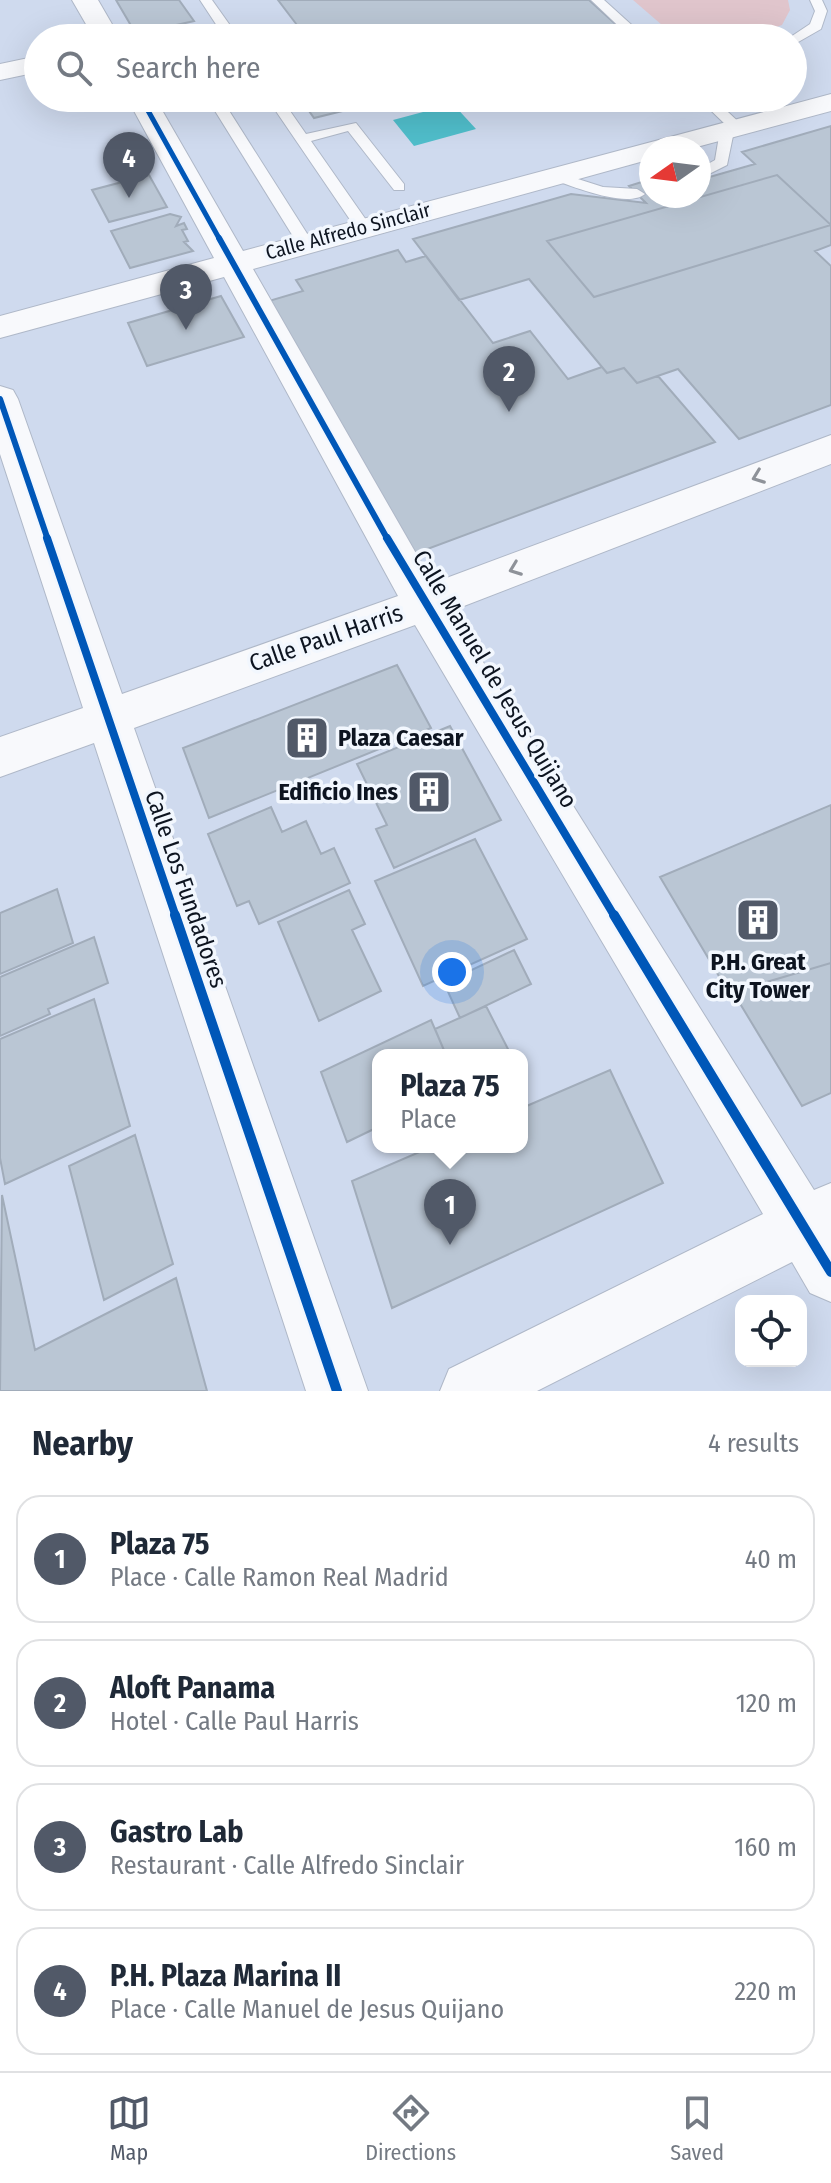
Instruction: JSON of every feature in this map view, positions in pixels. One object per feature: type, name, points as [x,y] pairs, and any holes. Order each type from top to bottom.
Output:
[{"type":"street","points":[[85,0],[99,24]]},
{"type":"street","points":[[0,72],[24,67]]},
{"type":"street","points":[[807,109],[831,102]]},
{"type":"street","name":"Calle Manuel de Jesus Quijano","points":[[149,112],[424,604],[822,1236]]},
{"type":"street","points":[[705,136],[794,112]]},
{"type":"street","name":"Calle Alfredo Sinclair","points":[[0,327],[639,153]]},
{"type":"street","name":"Calle Los Fundadores","points":[[0,399],[337,1391]]},
{"type":"street","name":"Calle Paul Harris","points":[[0,757],[106,716],[424,604],[831,449]]},
{"type":"street","points":[[471,1391],[822,1236]]},
{"type":"lane","points":[[206,0],[222,24]]},
{"type":"lane","points":[[597,0],[624,24]]},
{"type":"lane","points":[[807,32],[816,26],[821,11],[816,0]]},
{"type":"lane","points":[[223,112],[305,243]]},
{"type":"lane","points":[[284,112],[363,227]]},
{"type":"lane","points":[[711,168],[722,162],[732,129],[717,112]]},
{"type":"lane","points":[[303,139],[351,126],[399,187]]},
{"type":"lane","points":[[556,176],[601,191],[637,194]]},
{"type":"shaded area","points":[[633,0],[788,0],[790,10],[783,24],[661,24]]},
{"type":"water","points":[[423,112],[460,112],[476,129],[414,146],[393,120]]},
{"type":"building","points":[[116,0],[179,0],[194,21],[181,24],[130,24]]},
{"type":"building","points":[[278,0],[589,0],[616,24],[296,24]]},
{"type":"building","points":[[310,112],[338,112],[314,118]]},
{"type":"building","points":[[831,126],[831,245],[815,251],[831,266],[831,405],[739,439],[678,369],[637,383],[624,368],[607,373],[529,279],[459,300],[413,239],[571,194],[639,202],[639,208],[711,208],[711,177],[755,164],[742,152]]},
{"type":"building","points":[[149,175],[167,207],[109,222],[92,190]]},
{"type":"building","points":[[777,175],[831,225],[594,297],[547,241],[662,208],[711,208],[711,194]]},
{"type":"building","points":[[639,183],[639,196],[629,186]]},
{"type":"building","points":[[170,214],[181,217],[176,226],[184,223],[187,229],[182,230],[188,241],[184,242],[193,251],[130,268],[111,231]]},
{"type":"building","points":[[398,250],[406,262],[426,256],[493,343],[530,331],[568,379],[602,367],[607,373],[624,368],[637,383],[658,376],[715,442],[414,554],[262,303],[303,291],[296,280]]},
{"type":"building","points":[[221,296],[244,337],[147,366],[128,323]]},
{"type":"building","name":"Plaza Caesar","points":[[397,665],[431,728],[209,818],[183,748]]},
{"type":"building","name":"Edificio Ines","points":[[450,726],[501,820],[394,868],[376,829],[387,825],[357,764]]},
{"type":"building","name":"P.H. Great City Tower","points":[[831,805],[831,963],[729,993],[660,877]]},
{"type":"building","points":[[271,807],[282,832],[306,821],[321,854],[334,848],[350,883],[259,924],[249,901],[237,906],[208,834]]},
{"type":"building","points":[[475,839],[527,939],[423,986],[375,881]]},
{"type":"building","points":[[57,889],[73,943],[0,974],[0,913]]},
{"type":"building","points":[[349,890],[365,924],[352,930],[381,991],[319,1021],[278,922]]},
{"type":"building","points":[[94,937],[108,983],[48,1009],[50,1014],[0,1036],[0,977]]},
{"type":"building","points":[[514,950],[531,984],[460,1018],[444,983]]},
{"type":"building","points":[[831,963],[831,1093],[802,1106],[733,992]]},
{"type":"building","points":[[94,999],[130,1126],[5,1184],[0,1158],[0,1039]]},
{"type":"building","points":[[486,1006],[508,1049],[443,1049],[435,1029]]},
{"type":"building","points":[[431,1020],[443,1049],[372,1049],[372,1130],[347,1142],[321,1072]]},
{"type":"building","points":[[610,1070],[663,1183],[392,1308],[352,1181],[417,1153],[528,1153],[528,1105]]},
{"type":"building","points":[[135,1135],[173,1264],[104,1300],[69,1166]]},
{"type":"building","points":[[2,1195],[35,1350],[176,1278],[207,1391],[0,1391]]},
{"type":"cycle path","points":[[149,112],[424,604],[831,1272]]},
{"type":"cycle path","points":[[0,399],[337,1391]]},
{"type":"place","name":"P.H. Plaza Marina II","points":[[129,198]]},
{"type":"place","name":"Gastro Lab","points":[[186,330]]},
{"type":"place","name":"Aloft Panama","points":[[509,412]]},
{"type":"place","name":"Plaza Caesar","points":[[307,738]]},
{"type":"place","name":"Edificio Ines","points":[[429,792]]},
{"type":"place","name":"P.H. Great City Tower","points":[[758,920]]},
{"type":"place","name":"Plaza 75","points":[[450,1245]]}]
